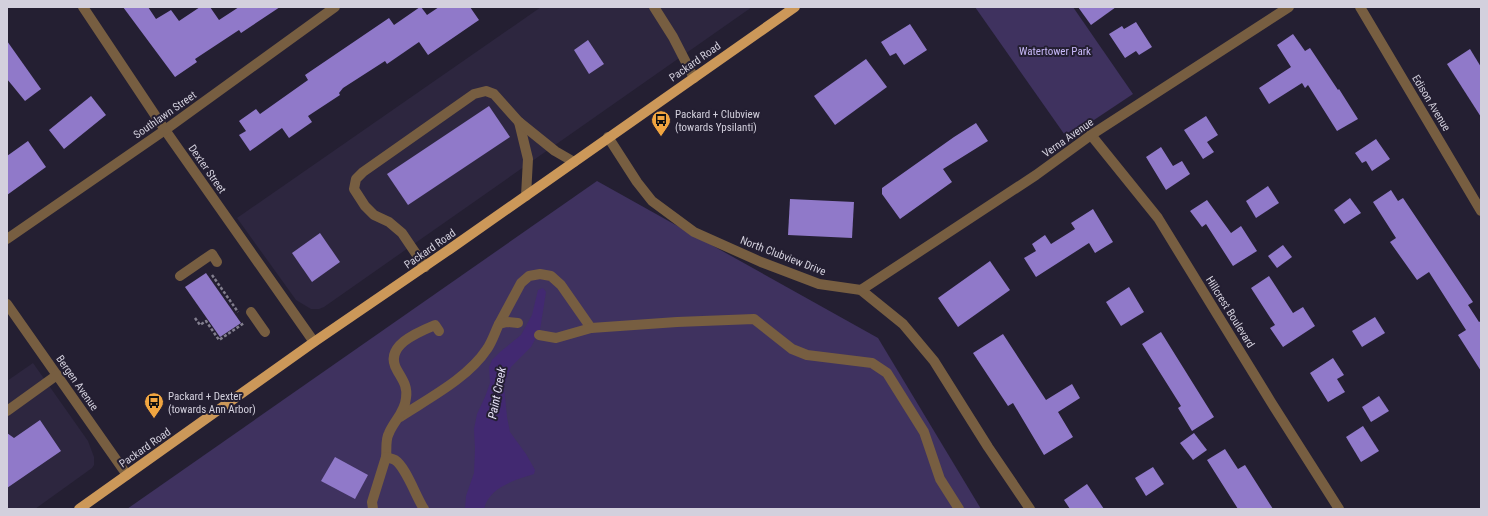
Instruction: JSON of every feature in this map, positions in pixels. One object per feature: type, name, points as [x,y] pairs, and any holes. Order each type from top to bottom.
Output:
[{"type":"main road","name":"Packard Road","points":[[79,509],[314,342],[425,267],[795,7]]},
{"type":"street","name":"Dexter Street","points":[[83,7],[165,130],[314,342]]},
{"type":"street","name":"Southlawn Street","points":[[7,239],[165,130],[335,7]]},
{"type":"street","points":[[654,7],[673,37],[694,78]]},
{"type":"street","name":"Verna Avenue","points":[[861,290],[1036,175],[1091,135],[1289,7]]},
{"type":"street","name":"Edison Avenue","points":[[1360,7],[1481,211]]},
{"type":"street","points":[[425,267],[402,233],[389,222],[374,215],[365,206],[354,189],[356,179],[370,167],[474,94],[486,91],[494,94],[519,122],[555,151],[574,162]]},
{"type":"street","points":[[519,122],[528,159],[526,196]]},
{"type":"street","name":"Hillcrest Boulevard","points":[[1091,135],[1158,218],[1271,402],[1339,509]]},
{"type":"street","name":"North Clubview Drive","points":[[608,137],[637,182],[652,201],[694,232],[762,262],[819,284],[861,290]]},
{"type":"street","points":[[180,276],[212,254],[217,262]]},
{"type":"street","points":[[373,509],[372,502],[386,458],[388,435],[394,422],[400,416],[447,386],[471,368],[487,349],[521,283],[529,276],[540,274],[551,276],[561,285],[591,328]]},
{"type":"street","points":[[861,290],[903,324],[934,361],[988,447],[1030,509]]},
{"type":"street","name":"Bergen Avenue","points":[[7,304],[127,475]]},
{"type":"street","points":[[251,312],[265,332]]},
{"type":"street","points":[[540,334],[556,338],[591,328],[677,322],[754,319],[792,348],[807,355],[872,363],[887,373],[924,432],[940,478],[958,509]]},
{"type":"street","points":[[499,324],[507,322],[518,323]]},
{"type":"street","points":[[400,416],[406,398],[406,385],[393,362],[397,347],[435,324],[439,331]]},
{"type":"street","points":[[7,411],[57,375]]},
{"type":"street","points":[[386,458],[395,460],[403,468],[418,500],[424,509]]},
{"type":"path","points":[[212,274],[249,328]]},
{"type":"path","points":[[195,318],[200,325],[206,321],[219,340],[245,323]]},
{"type":"shaded area","points":[[541,7],[752,7],[324,307],[319,309],[311,309],[296,300],[237,218]]},
{"type":"shaded area","points":[[33,363],[88,441],[94,457],[94,465],[92,468],[35,509],[7,509],[7,381]]},
{"type":"green space","name":"Watertower Park","points":[[975,7],[1073,7],[1133,94],[1067,138]]},
{"type":"green space","points":[[597,181],[878,338],[981,509],[127,509]]},
{"type":"water","name":"Paint Creek","points":[[543,288],[546,292],[540,330],[531,347],[511,367],[504,386],[510,432],[526,454],[535,470],[534,474],[511,482],[497,490],[491,495],[484,509],[465,509],[466,496],[474,473],[474,429],[477,414],[490,383],[489,367],[492,360],[500,352],[521,335],[532,315],[538,290]]},
{"type":"building","points":[[123,7],[148,7],[156,19],[171,10],[179,21],[200,7],[210,7],[219,20],[239,7],[280,7],[241,33],[239,30],[195,59],[197,62],[175,77]]},
{"type":"building","points":[[420,7],[427,15],[439,7],[470,7],[479,20],[428,55],[419,42],[387,64],[385,61],[343,88],[339,93],[340,95],[308,116],[312,122],[289,138],[282,128],[250,151],[239,135],[246,131],[239,121],[256,109],[260,114],[308,80],[305,75],[389,18],[394,25]]},
{"type":"building","points":[[1078,7],[1116,7],[1091,25]]},
{"type":"building","points":[[1136,22],[1152,47],[1139,55],[1136,51],[1125,58],[1109,34],[1122,26],[1124,29]]},
{"type":"building","points":[[910,24],[927,50],[904,65],[896,53],[890,56],[881,42]]},
{"type":"building","points":[[1293,34],[1305,51],[1310,48],[1358,119],[1337,131],[1308,85],[1305,88],[1302,83],[1269,104],[1259,88],[1291,67],[1277,45]]},
{"type":"building","points":[[588,40],[604,64],[589,74],[574,50]]},
{"type":"building","points":[[7,41],[41,89],[25,101],[7,79]]},
{"type":"building","points":[[1470,49],[1481,67],[1481,117],[1447,64]]},
{"type":"building","points":[[866,59],[887,87],[835,125],[814,96]]},
{"type":"building","points":[[91,96],[106,115],[64,149],[49,130]]},
{"type":"building","points":[[489,106],[510,137],[408,205],[387,174]]},
{"type":"building","points":[[1206,116],[1218,135],[1207,142],[1214,152],[1203,159],[1184,130]]},
{"type":"building","points":[[976,123],[988,141],[943,169],[952,182],[900,219],[882,194],[882,188]]},
{"type":"building","points":[[1376,139],[1390,159],[1372,171],[1366,161],[1362,163],[1355,153]]},
{"type":"building","points":[[28,141],[46,167],[7,195],[7,156]]},
{"type":"building","points":[[1161,147],[1173,166],[1182,161],[1190,174],[1166,190],[1146,157]]},
{"type":"building","points":[[1268,186],[1279,203],[1256,218],[1246,201]]},
{"type":"building","points":[[1391,190],[1398,201],[1403,198],[1473,302],[1468,305],[1479,322],[1481,321],[1481,371],[1458,335],[1466,330],[1429,272],[1417,280],[1390,242],[1396,238],[1373,202]]},
{"type":"building","points":[[1350,198],[1361,213],[1344,224],[1334,210]]},
{"type":"building","points":[[790,199],[854,202],[852,238],[788,235]]},
{"type":"building","points":[[1207,200],[1231,233],[1241,226],[1257,251],[1233,266],[1206,224],[1202,227],[1190,211]]},
{"type":"building","points":[[1093,209],[1113,242],[1095,253],[1089,243],[1036,277],[1024,258],[1036,251],[1032,244],[1045,235],[1051,244],[1075,229],[1071,223]]},
{"type":"building","points":[[320,233],[340,262],[312,282],[292,253]]},
{"type":"building","points":[[1283,245],[1292,257],[1277,268],[1268,256]]},
{"type":"building","points":[[990,261],[1010,290],[958,327],[938,298]]},
{"type":"building","points":[[206,273],[241,323],[220,337],[185,287]]},
{"type":"building","points":[[1269,276],[1293,313],[1303,307],[1315,326],[1283,347],[1270,328],[1275,325],[1251,288]]},
{"type":"building","points":[[1129,287],[1144,312],[1121,326],[1106,302]]},
{"type":"building","points":[[1375,317],[1385,333],[1362,347],[1352,331]]},
{"type":"building","points":[[1161,332],[1214,417],[1192,431],[1178,408],[1181,406],[1142,344]]},
{"type":"building","points":[[1003,334],[1046,400],[1072,384],[1080,398],[1058,412],[1073,437],[1044,455],[1013,403],[1008,406],[973,353]]},
{"type":"building","points":[[1333,358],[1344,375],[1337,379],[1345,392],[1328,402],[1310,373]]},
{"type":"building","points":[[1379,396],[1389,411],[1371,422],[1362,407]]},
{"type":"building","points":[[40,420],[61,451],[7,488],[7,433],[14,438]]},
{"type":"building","points":[[1363,426],[1379,451],[1361,462],[1346,437]]},
{"type":"building","points":[[1194,433],[1207,450],[1193,460],[1180,443]]},
{"type":"building","points":[[1225,449],[1238,469],[1245,465],[1273,509],[1238,509],[1207,460]]},
{"type":"building","points":[[335,457],[368,475],[355,499],[321,481]]},
{"type":"building","points":[[1153,467],[1164,484],[1146,496],[1135,478]]},
{"type":"building","points":[[1087,484],[1104,509],[1070,509],[1064,500]]},
{"type":"place","name":"Packard + Clubview (towards Ypsilanti)","points":[[661,137]]},
{"type":"place","name":"Packard + Dexter (towards Ann Arbor)","points":[[154,419]]}]
